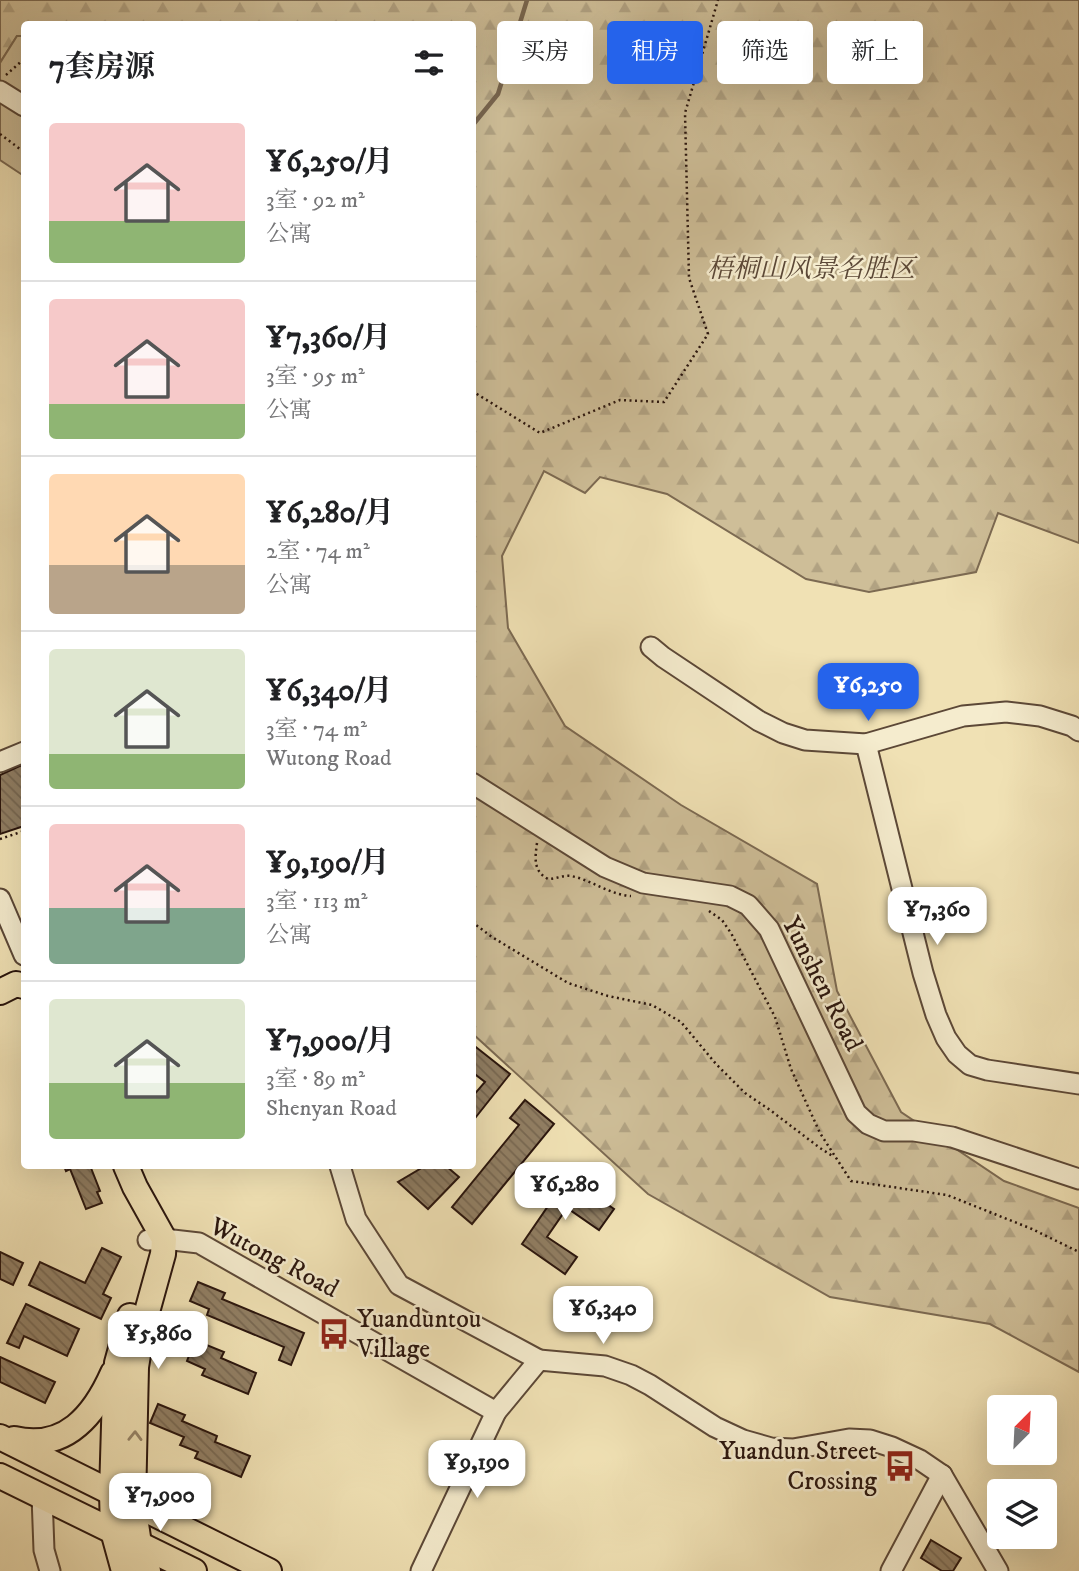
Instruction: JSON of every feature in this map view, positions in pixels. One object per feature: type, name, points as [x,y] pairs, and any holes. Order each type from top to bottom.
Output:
[{"type":"main road","points":[[0,992],[16,984],[21,985]]},
{"type":"main road","points":[[116,1169],[163,1254],[142,1330],[122,1499],[113,1531],[124,1571]]},
{"type":"main road","points":[[127,1169],[156,1240]]},
{"type":"main road","points":[[0,1437],[36,1442],[53,1440],[69,1433],[80,1424],[99,1401],[117,1363],[149,1250],[156,1240]]},
{"type":"main road","points":[[117,1363],[115,1392],[122,1499],[148,1571]]},
{"type":"main road","points":[[0,1437],[269,1571]]},
{"type":"main road","points":[[0,1476],[194,1571]]},
{"type":"street","points":[[2,85],[21,103]]},
{"type":"street","points":[[651,647],[759,721],[805,740],[866,744],[963,716],[1006,712],[1040,716],[1072,726],[1079,731]]},
{"type":"street","points":[[866,744],[923,973],[946,1038],[957,1054],[970,1065],[1079,1084]]},
{"type":"street","points":[[0,762],[21,752]]},
{"type":"street","name":"Yunshen Road","points":[[476,786],[605,867],[643,883],[730,895],[748,905],[769,929],[856,1114],[868,1124],[884,1131],[914,1131],[952,1137],[1079,1179]]},
{"type":"street","points":[[0,899],[21,948]]},
{"type":"street","points":[[341,1169],[356,1219],[399,1285],[539,1360],[604,1366],[631,1376],[650,1385],[715,1427],[743,1440],[771,1448],[793,1449],[849,1439],[870,1440],[920,1460],[942,1475],[998,1571]]},
{"type":"street","name":"Wutong Road","points":[[156,1240],[199,1243],[496,1412]]},
{"type":"street","points":[[421,1571],[496,1412],[539,1360]]},
{"type":"street","points":[[891,1571],[942,1475]]},
{"type":"street","points":[[42,1496],[44,1550],[50,1571]]},
{"type":"path","points":[[476,393],[540,433],[620,400],[664,402],[708,334],[689,278],[685,113],[718,0]]},
{"type":"path","points":[[2,85],[21,63]]},
{"type":"path","points":[[0,134],[21,150]]},
{"type":"path","points":[[538,825],[535,863],[541,875],[548,879],[576,877],[622,896],[634,896]]},
{"type":"path","points":[[0,839],[21,832]]},
{"type":"path","points":[[705,907],[722,920],[732,933],[775,1017],[791,1069],[821,1133],[851,1181],[947,1195],[1032,1229],[1079,1252]]},
{"type":"path","points":[[476,925],[568,984],[652,1005],[681,1022],[716,1064],[745,1093],[837,1159]]},
{"type":"green space","name":"梧桐山风景名胜区","points":[[0,0],[1079,0],[1079,543],[998,513],[976,572],[869,592],[806,579],[667,494],[600,477],[585,493],[544,471],[502,556],[508,628],[565,726],[681,805],[817,884],[837,991],[901,1112],[1004,1181],[1079,1208],[1079,1372],[990,1324],[830,1297],[648,1194],[476,1037],[476,21],[21,21],[21,36],[17,36],[0,63]]},
{"type":"green space","points":[[17,36],[21,36],[21,174],[0,160],[0,63]]},
{"type":"building","points":[[21,765],[21,827],[0,834],[0,775]]},
{"type":"building","points":[[476,1047],[510,1074],[476,1117],[476,1092],[485,1082],[476,1075]]},
{"type":"building","points":[[525,1100],[554,1124],[472,1224],[452,1207],[519,1125],[510,1118]]},
{"type":"building","points":[[70,1169],[91,1169],[102,1203],[86,1209]]},
{"type":"building","points":[[420,1169],[450,1169],[459,1177],[428,1209],[398,1182]]},
{"type":"building","points":[[568,1177],[614,1209],[599,1230],[567,1208],[547,1237],[577,1257],[565,1274],[522,1244]]},
{"type":"building","points":[[102,1248],[121,1257],[103,1294],[111,1298],[101,1319],[29,1285],[40,1262],[85,1283]]},
{"type":"building","points":[[0,1252],[23,1263],[13,1285],[0,1279]]},
{"type":"building","points":[[198,1282],[225,1293],[222,1299],[304,1333],[291,1365],[279,1360],[284,1347],[207,1315],[209,1309],[190,1301]]},
{"type":"building","points":[[26,1304],[79,1329],[67,1356],[24,1336],[19,1348],[7,1343]]},
{"type":"building","points":[[164,1320],[191,1332],[189,1338],[224,1352],[221,1358],[256,1373],[248,1394],[202,1375],[205,1369],[187,1361],[190,1353],[156,1339]]},
{"type":"building","points":[[0,1357],[55,1382],[45,1403],[0,1382]]},
{"type":"building","points":[[158,1404],[185,1415],[182,1421],[217,1436],[215,1442],[250,1456],[241,1477],[195,1458],[198,1452],[180,1445],[184,1437],[150,1423]]},
{"type":"building","points":[[931,1540],[961,1558],[953,1571],[942,1571],[921,1558]]},
{"type":"waterway","points":[[476,121],[498,94],[527,0]]},
{"type":"place","name":"Yuanduntou Village","points":[[334,1334]]},
{"type":"place","name":"Yuandun Street Crossing","points":[[900,1466]]}]
